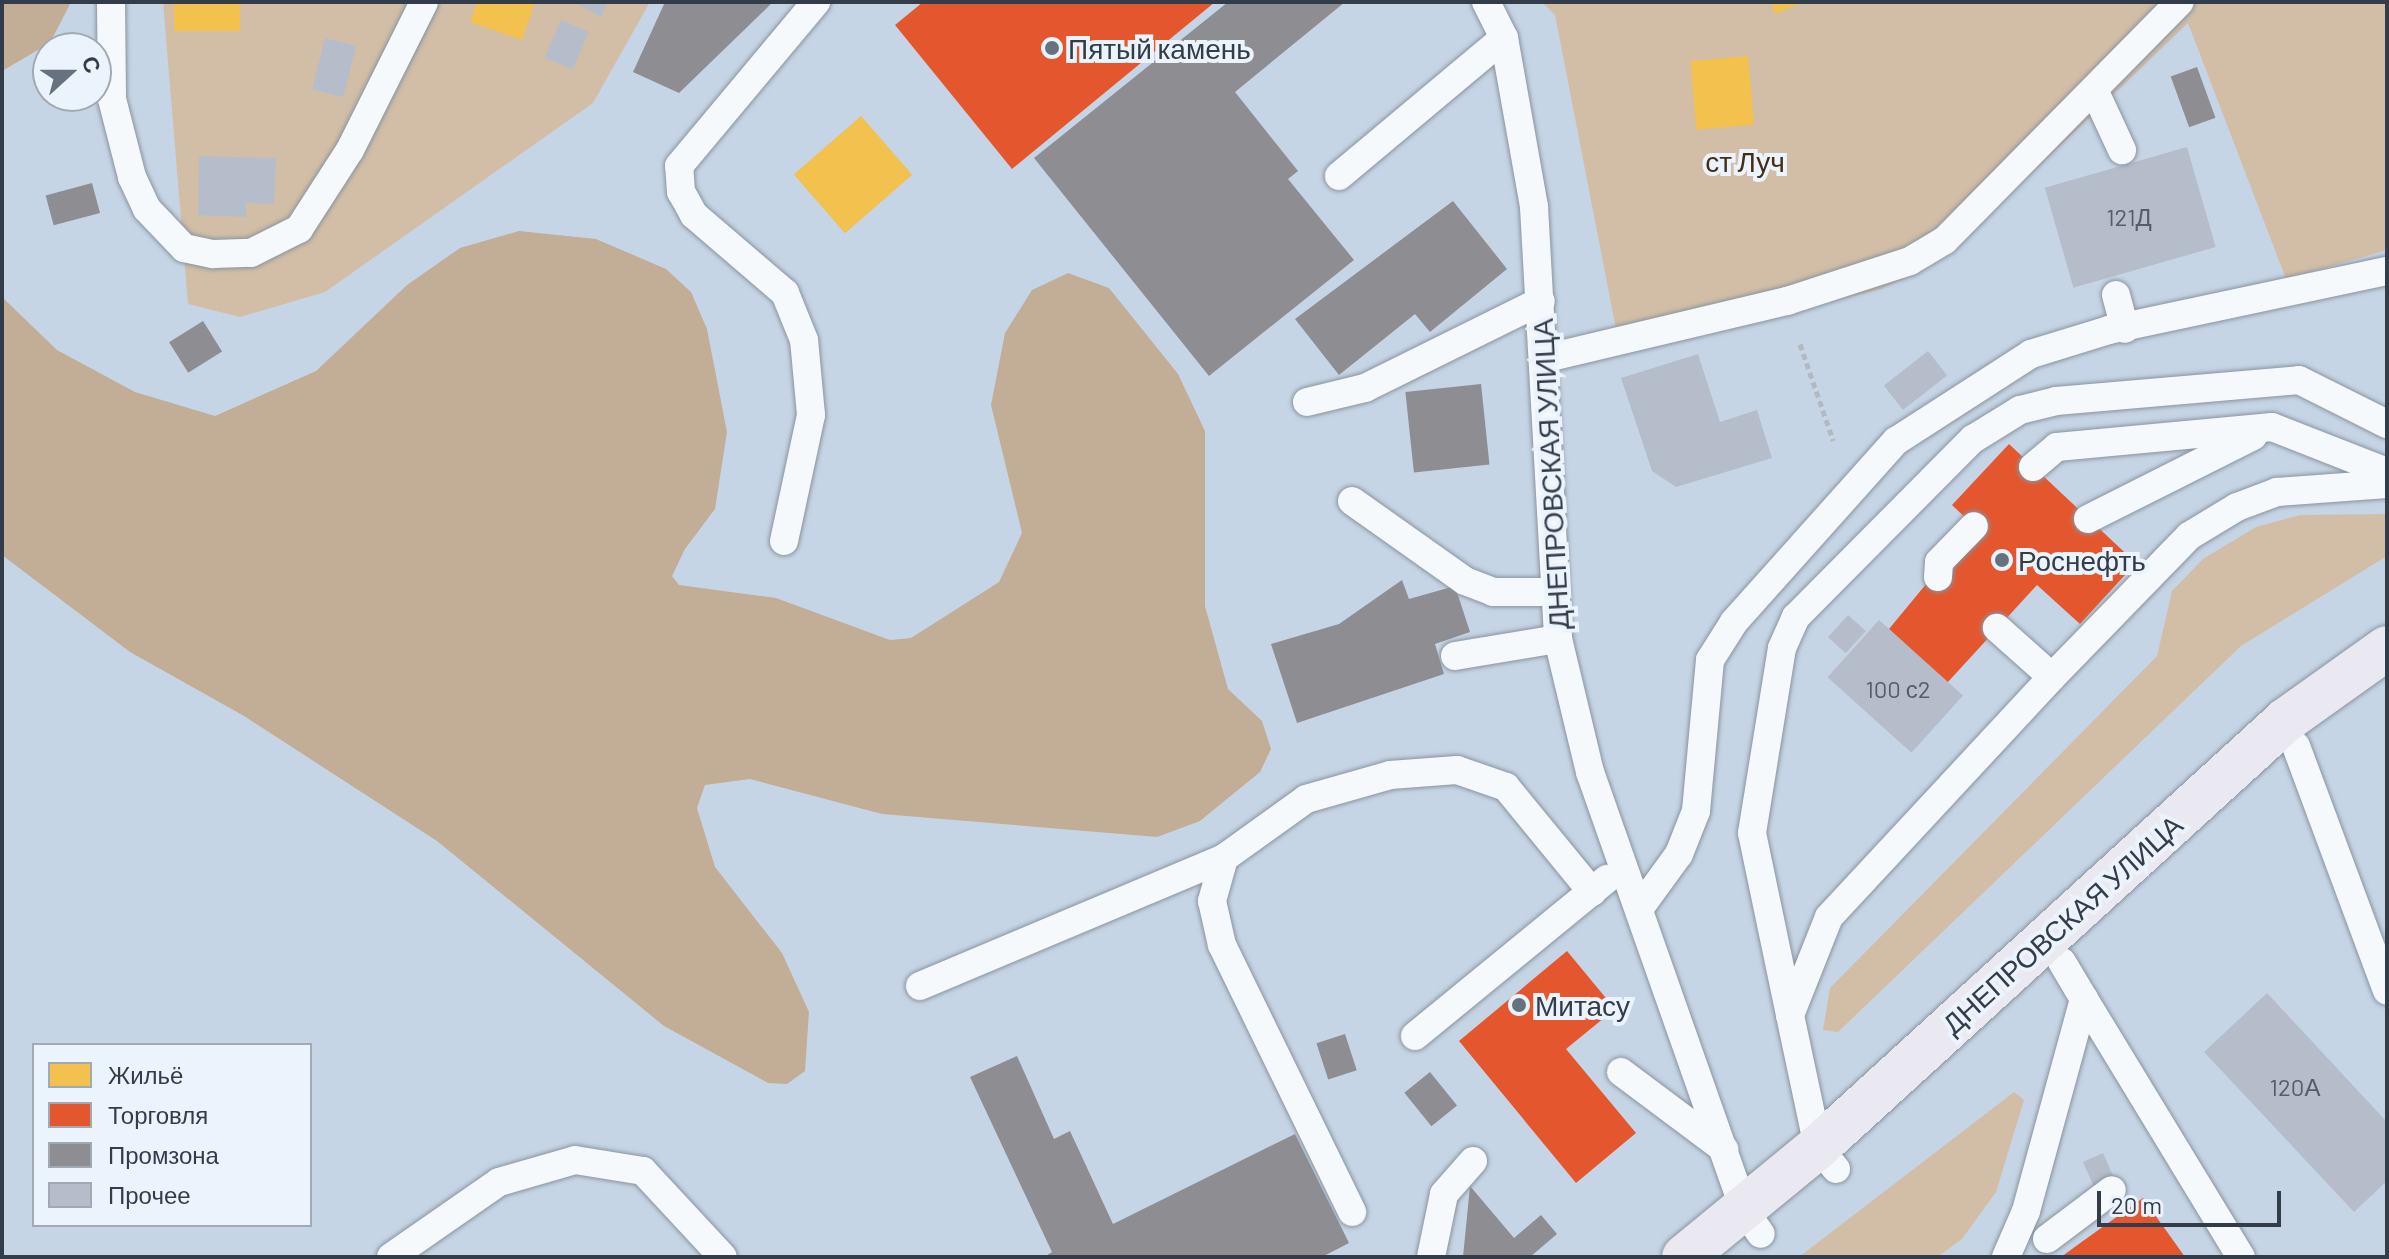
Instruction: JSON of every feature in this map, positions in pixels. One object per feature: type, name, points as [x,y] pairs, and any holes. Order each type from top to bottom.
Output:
[{"type":"main road","name":"ДНЕПРОВСКАЯ УЛИЦА","points":[[1684,1257],[1745,1234],[2286,720],[2387,648]]},
{"type":"main road","name":"ДНЕПРОВСКАЯ УЛИЦА","points":[[1827,1158],[2062,962],[2296,746],[2387,678]]},
{"type":"lane","points":[[111,2],[120,143],[147,209],[184,248],[251,253],[285,239],[299,229],[350,150],[424,2]]},
{"type":"lane","points":[[784,541],[811,415],[804,340],[785,293],[694,215],[681,192],[679,166],[816,2]]},
{"type":"lane","name":"ДНЕПРОВСКАЯ УЛИЦА","points":[[1486,2],[1504,38],[1526,147],[1547,358],[1550,592],[1558,639],[1590,772],[1724,1149],[1745,1234]]},
{"type":"lane","points":[[1547,358],[1787,301],[1872,277],[1945,240],[2096,94],[2180,2]]},
{"type":"lane","points":[[1339,176],[1504,38]]},
{"type":"lane","points":[[2096,94],[2122,150]]},
{"type":"lane","points":[[1639,909],[1679,854],[1696,811],[1710,660],[1734,622],[1896,441],[2031,354],[2125,329],[2387,271]]},
{"type":"lane","points":[[2116,295],[2125,329]]},
{"type":"lane","points":[[1307,402],[1365,388],[1541,301]]},
{"type":"lane","points":[[1827,1158],[1790,1015],[1752,833],[1782,648],[1796,617],[1973,439],[2020,410],[2056,401],[2299,380],[2387,424]]},
{"type":"lane","points":[[2088,519],[2272,427]]},
{"type":"lane","points":[[2033,467],[2057,447],[2272,427],[2387,472]]},
{"type":"lane","points":[[1790,1015],[1829,917],[2052,677],[2189,536],[2237,507],[2277,492],[2387,484]]},
{"type":"lane","points":[[1352,501],[1465,581],[1493,592],[1550,592]]},
{"type":"lane","points":[[1938,577],[1939,562],[1974,526]]},
{"type":"lane","points":[[1997,628],[2052,677]]},
{"type":"lane","points":[[1455,656],[1558,639]]},
{"type":"lane","points":[[2296,746],[2387,991]]},
{"type":"lane","points":[[920,986],[1224,858],[1306,799],[1390,775],[1457,770],[1506,787],[1592,892]]},
{"type":"lane","points":[[1224,858],[1212,901],[1222,945],[1352,1212]]},
{"type":"lane","points":[[1415,1036],[1623,866]]},
{"type":"lane","points":[[2062,962],[2241,1257]]},
{"type":"lane","points":[[2006,1257],[2026,1211],[2084,999]]},
{"type":"lane","points":[[1621,1072],[1724,1149]]},
{"type":"lane","points":[[391,1257],[499,1182],[575,1160],[643,1171],[723,1257]]},
{"type":"lane","points":[[1431,1257],[1444,1194],[1473,1161]]},
{"type":"lane","points":[[2026,1211],[2053,1251],[2112,1190]]},
{"type":"path","points":[[1787,301],[1821,415],[1856,483]]},
{"type":"green space","points":[[163,2],[650,2],[593,103],[325,292],[240,317],[188,304]]},
{"type":"green space","name":"ст Луч","points":[[1542,2],[2387,2],[2387,250],[2286,279],[2188,23],[1954,248],[1921,271],[1881,289],[1621,355],[1555,15]]},
{"type":"green space","points":[[2387,514],[2387,556],[2241,646],[1838,1032],[1823,1030],[1830,988],[2157,656],[2172,591],[2203,559],[2256,527],[2300,515]]},
{"type":"green space","points":[[2014,1092],[2024,1100],[1996,1192],[1962,1239],[1937,1257],[1799,1257]]},
{"type":"shaded area","points":[[2,2],[71,2],[56,32],[32,32],[32,54],[2,71]]},
{"type":"shaded area","points":[[519,231],[596,239],[666,269],[691,292],[707,329],[727,432],[715,509],[685,549],[672,576],[679,585],[776,598],[890,640],[911,638],[999,582],[1022,533],[991,405],[1005,333],[1032,290],[1068,273],[1109,288],[1178,374],[1205,431],[1205,606],[1228,689],[1262,721],[1271,749],[1260,772],[1200,821],[1157,837],[882,814],[750,779],[705,785],[697,808],[715,867],[782,953],[809,1012],[805,1071],[787,1084],[768,1083],[664,1026],[437,841],[244,716],[130,652],[2,555],[2,297],[57,350],[135,392],[215,416],[316,371],[407,285],[460,248]]},
{"type":"building: Жильё","points":[[174,2],[240,2],[240,31],[174,31]]},
{"type":"building: Жильё","points":[[477,2],[535,2],[522,40],[470,22]]},
{"type":"building: Жильё","points":[[1771,2],[1804,2],[1775,14]]},
{"type":"building: Жильё","points":[[1748,56],[1754,125],[1696,130],[1690,61]]},
{"type":"building: Жильё","points":[[861,116],[912,175],[845,233],[794,174]]},
{"type":"building: Торговля","points":[[923,2],[1215,2],[1012,169],[895,25]]},
{"type":"building: Торговля","points":[[2009,444],[2136,563],[2080,624],[2037,585],[1947,683],[1889,629],[1974,526],[1952,505]]},
{"type":"building: Торговля","points":[[1567,951],[1615,1009],[1566,1049],[1636,1133],[1576,1183],[1459,1041]]},
{"type":"building: Торговля","points":[[2143,1198],[2185,1257],[2061,1257],[2083,1241]]},
{"type":"building: Промзона","points":[[665,2],[773,2],[679,93],[633,72]]},
{"type":"building: Промзона","points":[[1228,2],[1345,2],[1235,92],[1298,171],[1288,179],[1354,260],[1209,376],[1034,158]]},
{"type":"building: Промзона","points":[[2197,67],[2215,118],[2189,127],[2171,77]]},
{"type":"building: Промзона","points":[[92,183],[100,213],[54,225],[46,195]]},
{"type":"building: Промзона","points":[[1453,201],[1507,269],[1430,332],[1415,314],[1339,375],[1295,319]]},
{"type":"building: Промзона","points":[[203,321],[222,352],[188,373],[169,342]]},
{"type":"building: Промзона","points":[[1481,384],[1489,465],[1414,473],[1405,392]]},
{"type":"building: Промзона","points":[[1402,580],[1409,599],[1455,586],[1470,632],[1435,644],[1444,674],[1297,723],[1271,644],[1339,624]]},
{"type":"building: Промзона","points":[[1345,1034],[1357,1070],[1328,1079],[1316,1043]]},
{"type":"building: Промзона","points":[[1017,1056],[1054,1139],[1070,1131],[1113,1224],[1295,1134],[1349,1243],[1322,1257],[1044,1257],[1052,1252],[970,1077]]},
{"type":"building: Промзона","points":[[1430,1072],[1457,1105],[1431,1126],[1404,1093]]},
{"type":"building: Промзона","points":[[1470,1186],[1514,1238],[1541,1215],[1557,1234],[1530,1257],[1463,1257]]},
{"type":"building: Прочее","points":[[575,2],[607,2],[601,17]]},
{"type":"building: Прочее","points":[[561,20],[589,32],[573,69],[545,58]]},
{"type":"building: Прочее","points":[[325,38],[356,46],[343,97],[312,89]]},
{"type":"building: Прочее","points":[[2187,147],[2216,247],[2073,288],[2045,188]]},
{"type":"building: Прочее","points":[[199,156],[276,158],[274,204],[246,203],[246,217],[198,215]]},
{"type":"building: Прочее","points":[[1928,351],[1947,375],[1903,410],[1884,385]]},
{"type":"building: Прочее","points":[[1698,354],[1720,422],[1757,410],[1772,458],[1676,487],[1652,471],[1621,378]]},
{"type":"building: Прочее","points":[[1848,615],[1866,631],[1846,653],[1828,637]]},
{"type":"building: Прочее","points":[[1879,620],[1963,696],[1911,753],[1827,677]]},
{"type":"building: Прочее","points":[[2267,993],[2387,1122],[2387,1181],[2354,1212],[2204,1052]]},
{"type":"building: Прочее","points":[[2103,1153],[2115,1180],[2095,1189],[2083,1162]]},
{"type":"place","name":"Пятый камень","points":[[1052,48]]},
{"type":"place","name":"Роснефть","points":[[2002,560]]},
{"type":"place","name":"Митасу","points":[[1519,1005]]}]
